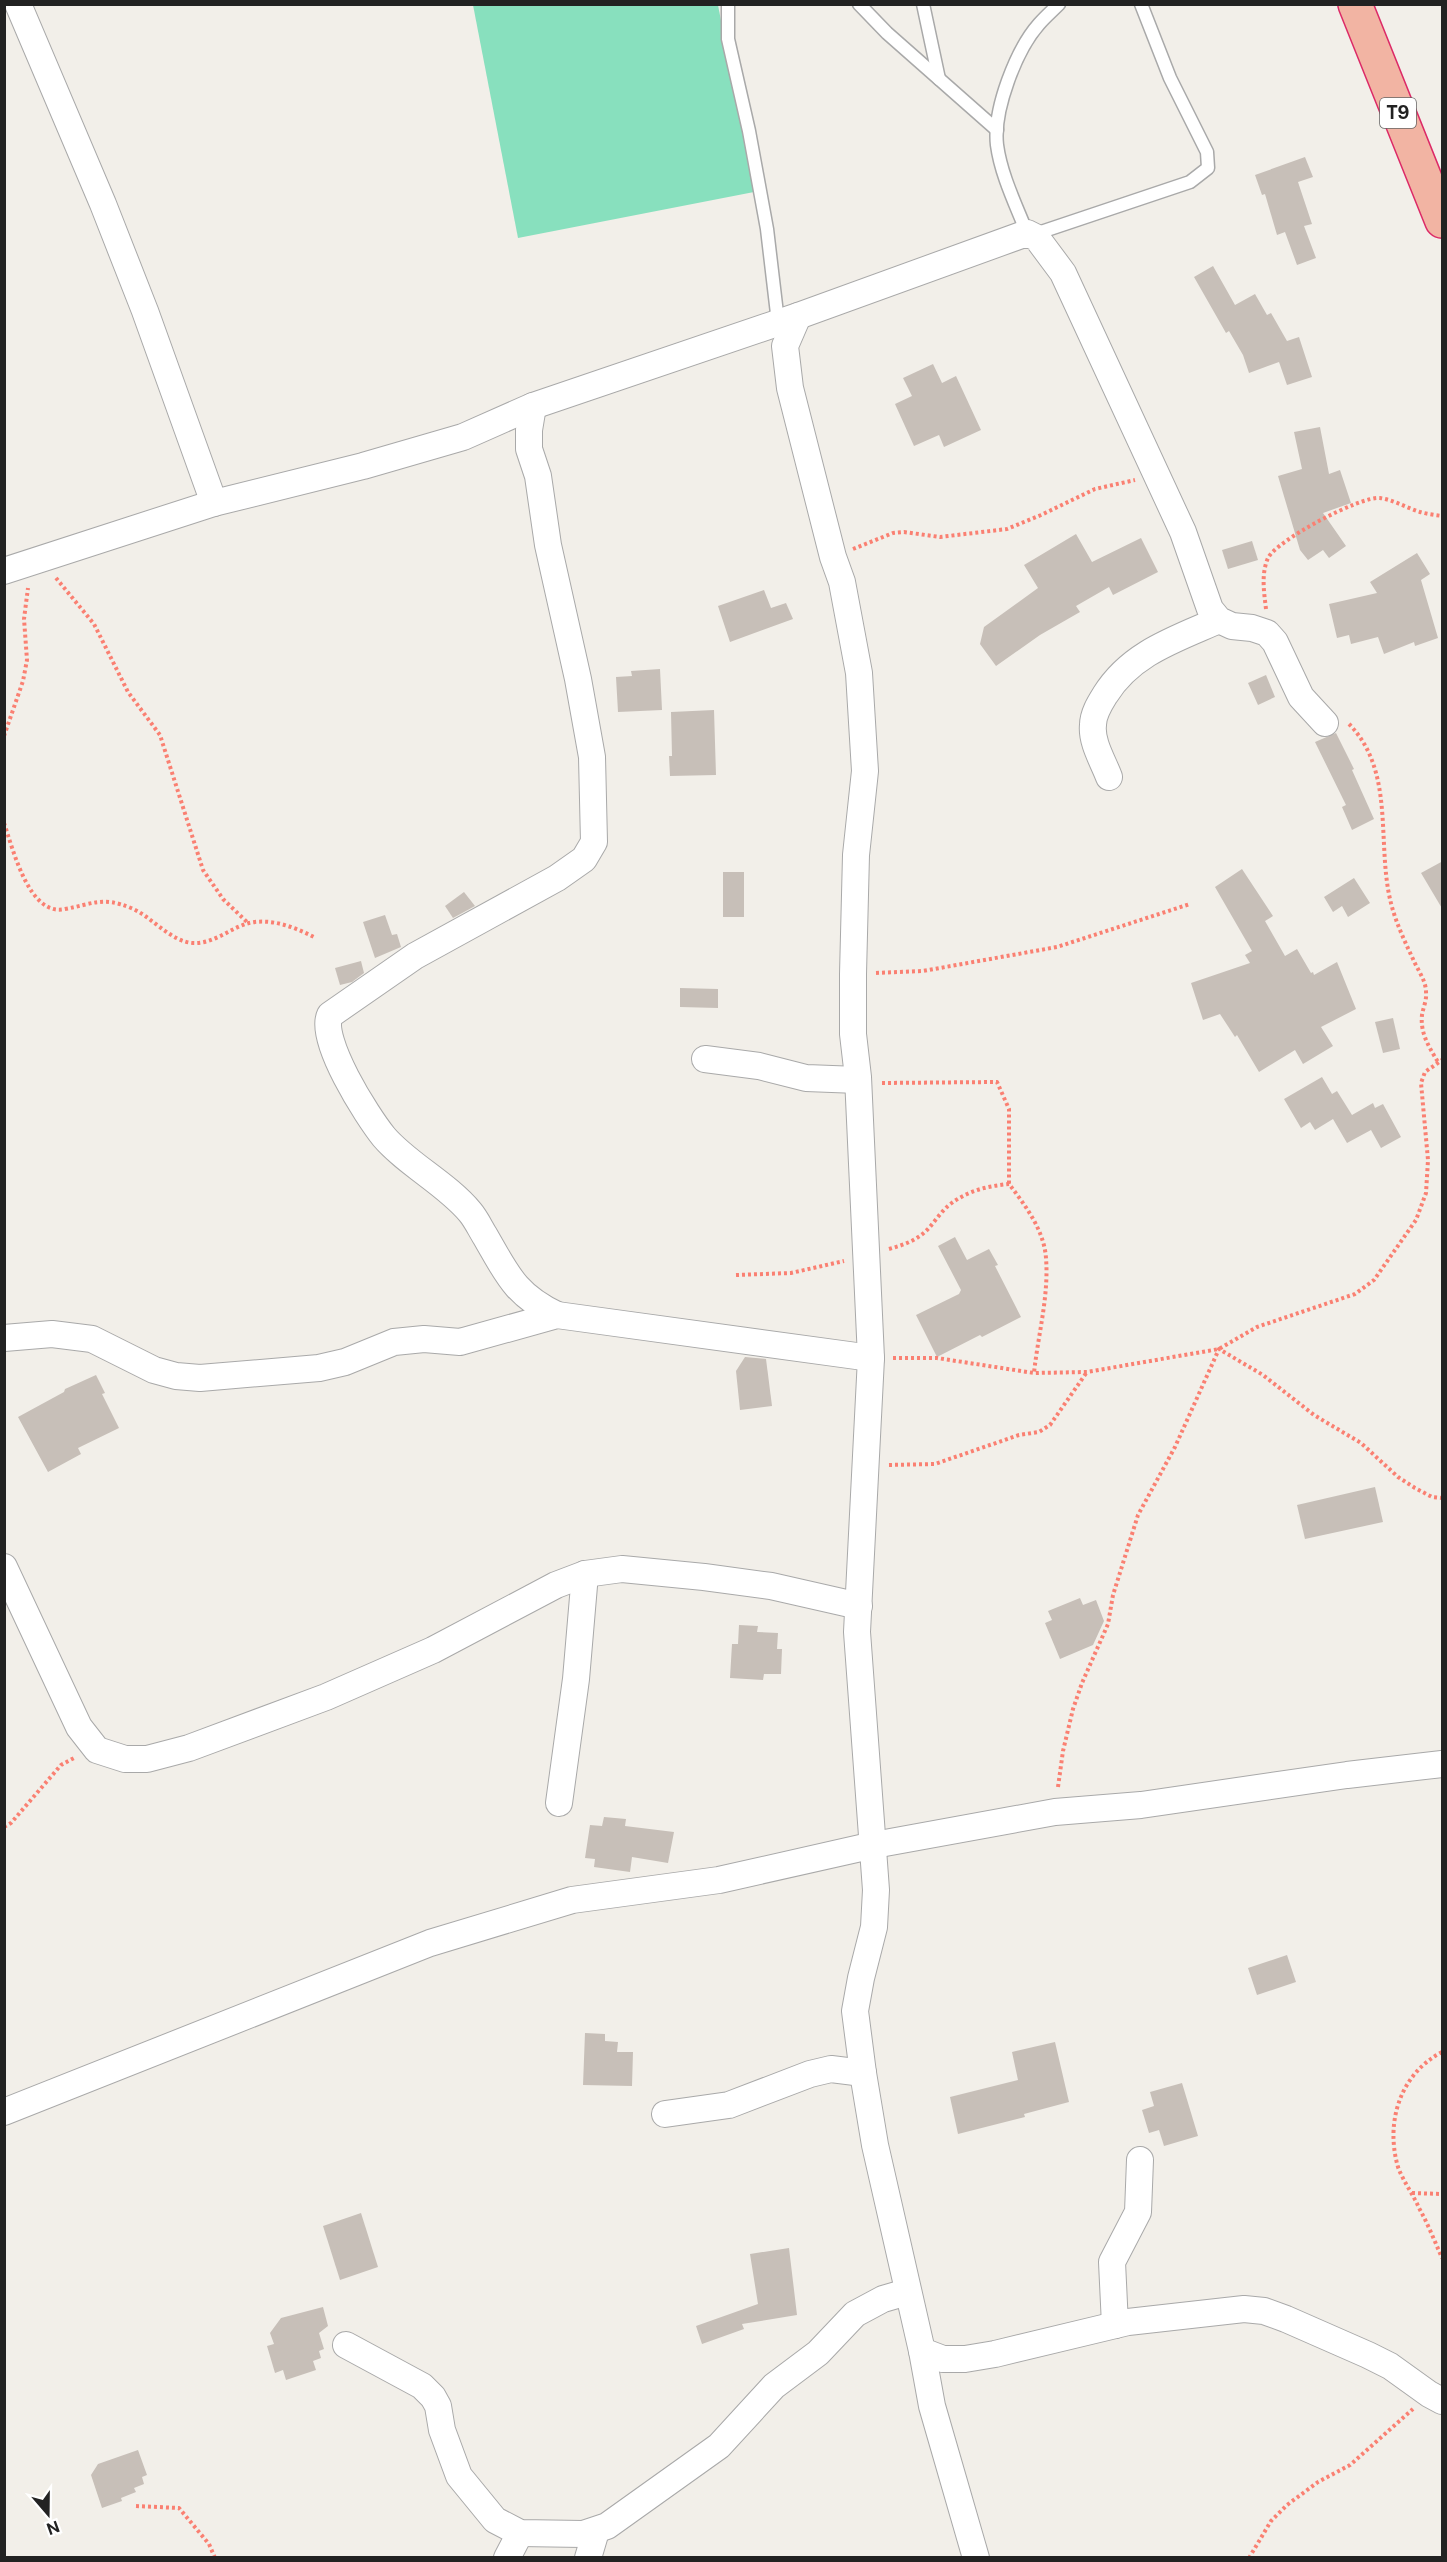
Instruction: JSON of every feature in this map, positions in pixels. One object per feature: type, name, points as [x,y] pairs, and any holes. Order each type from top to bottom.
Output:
[{"type":"highway","name":"T9","points":[[1355,4],[1443,221]]},
{"type":"street","points":[[15,16],[71,128],[146,311],[214,503]]},
{"type":"street","points":[[4,571],[214,503],[463,437],[533,406],[1030,234],[1037,238],[1063,273],[1154,474],[1183,532],[1210,609],[1219,620],[1232,626],[1252,628],[1267,633],[1275,642],[1301,697],[1325,723]]},
{"type":"street","points":[[788,319],[785,346],[792,399],[833,557],[842,582],[859,673],[866,771],[856,855],[853,1034],[858,1079],[871,1358],[857,1632],[876,1890],[874,1927],[855,2012],[875,2145],[922,2351],[932,2406],[976,2558]]},
{"type":"street","points":[[533,406],[529,430],[530,448],[538,476],[548,545],[578,679],[592,757],[594,842],[584,859],[557,878],[415,956],[330,1015],[327,1021],[328,1033],[347,1081],[384,1137],[471,1213],[513,1283],[534,1304],[557,1315],[871,1358]]},
{"type":"street","points":[[1109,777],[1095,742],[1093,724],[1099,705],[1110,687],[1131,665],[1153,648],[1219,620]]},
{"type":"street","points":[[705,1059],[759,1066],[806,1078],[833,1081],[858,1079]]},
{"type":"street","points":[[4,1338],[52,1334],[92,1339],[154,1370],[176,1376],[200,1378],[319,1368],[345,1362],[394,1342],[424,1339],[459,1342],[557,1315]]},
{"type":"street","points":[[4,1567],[79,1727],[97,1750],[125,1759],[147,1759],[189,1748],[358,1683],[433,1650],[556,1585],[585,1574],[622,1569],[704,1577],[771,1586],[860,1606]]},
{"type":"street","points":[[559,1803],[576,1678],[585,1574]]},
{"type":"street","points":[[4,2112],[430,1943],[572,1900],[719,1880],[874,1845],[1055,1812],[1140,1805],[1347,1775],[1443,1764]]},
{"type":"street","points":[[665,2114],[729,2104],[810,2074],[831,2069],[864,2073]]},
{"type":"street","points":[[1115,2325],[1112,2262],[1138,2212],[1140,2160]]},
{"type":"street","points":[[346,2345],[422,2386],[433,2397],[438,2406],[442,2430],[459,2476],[495,2520],[520,2533],[583,2534],[607,2526],[719,2446],[774,2386],[818,2353],[855,2314],[874,2303],[907,2292]]},
{"type":"street","points":[[922,2351],[943,2359],[965,2359],[1005,2352],[1115,2325],[1195,2313],[1244,2309],[1264,2311],[1368,2355],[1390,2366],[1436,2398]]},
{"type":"street","points":[[588,2558],[596,2531]]},
{"type":"street","points":[[507,2558],[520,2533]]},
{"type":"lane","points":[[728,4],[728,39],[788,319]]},
{"type":"lane","points":[[859,4],[887,33],[997,130]]},
{"type":"lane","points":[[923,4],[939,79]]},
{"type":"lane","points":[[1059,4],[1038,24],[1017,61],[1003,94],[997,130],[997,145],[1003,169],[1030,234],[1190,182],[1208,168],[1207,152],[1170,78],[1141,4]]},
{"type":"path","points":[[833,557],[893,533],[904,532],[940,537],[1007,529],[1095,489],[1154,474]]},
{"type":"path","points":[[1267,633],[1265,568],[1269,556],[1278,546],[1363,500],[1379,498],[1421,512],[1443,516]]},
{"type":"path","points":[[4,736],[23,681],[27,660],[24,619],[28,586],[38,560],[78,602],[94,624],[128,693],[160,735],[203,870],[223,899],[248,923]]},
{"type":"path","points":[[871,1358],[937,1358],[1034,1373],[1087,1372],[1219,1350],[1257,1327],[1355,1294],[1374,1280],[1416,1220],[1426,1193],[1428,1160],[1421,1083],[1425,1072],[1440,1061],[1422,1030],[1426,993],[1423,980],[1392,906],[1380,791],[1369,750],[1359,733],[1348,723],[1325,723]]},
{"type":"path","points":[[4,824],[24,879],[33,896],[49,908],[61,910],[100,900],[116,902],[142,913],[181,940],[196,943],[248,923],[271,921],[314,937]]},
{"type":"path","points":[[853,974],[923,971],[1058,947],[1190,904]]},
{"type":"path","points":[[858,1079],[885,1084],[997,1082],[1009,1109],[1009,1184],[1024,1203],[1037,1227],[1046,1256],[1044,1312],[1038,1332],[1034,1373]]},
{"type":"path","points":[[736,1275],[791,1273],[866,1256],[909,1243],[925,1233],[947,1206],[968,1193],[988,1186],[1009,1184]]},
{"type":"path","points":[[1219,1350],[1263,1375],[1314,1415],[1361,1443],[1398,1477],[1432,1497],[1443,1498]]},
{"type":"path","points":[[1055,1812],[1063,1751],[1073,1709],[1108,1624],[1113,1595],[1138,1515],[1175,1447],[1219,1350]]},
{"type":"path","points":[[867,1464],[935,1464],[1019,1436],[1038,1432],[1050,1425],[1087,1372]]},
{"type":"path","points":[[4,1827],[11,1823],[61,1765],[97,1750]]},
{"type":"path","points":[[1443,2052],[1422,2065],[1405,2088],[1396,2107],[1395,2145],[1398,2166],[1443,2258]]},
{"type":"path","points":[[1411,2193],[1443,2194]]},
{"type":"path","points":[[1249,2558],[1271,2521],[1287,2505],[1318,2482],[1350,2465],[1436,2398]]},
{"type":"path","points":[[136,2506],[179,2508],[210,2544],[215,2558]]},
{"type":"green space","points":[[473,5],[718,5],[754,192],[518,238]]},
{"type":"building","points":[[1305,157],[1313,177],[1298,182],[1312,224],[1304,226],[1316,258],[1297,265],[1285,232],[1277,235],[1265,194],[1262,195],[1255,175]]},
{"type":"building","points":[[1213,266],[1235,305],[1255,294],[1267,315],[1271,313],[1287,341],[1299,337],[1312,377],[1287,385],[1279,362],[1249,373],[1243,355],[1229,331],[1226,333],[1194,277]]},
{"type":"building","points":[[933,364],[942,383],[956,376],[981,430],[944,447],[939,435],[914,446],[895,404],[912,396],[903,378]]},
{"type":"building","points":[[1320,427],[1329,474],[1340,470],[1351,503],[1323,513],[1346,546],[1329,558],[1323,550],[1308,560],[1300,550],[1278,476],[1302,469],[1294,432]]},
{"type":"building","points":[[1076,534],[1092,562],[1141,538],[1158,572],[1113,595],[1109,587],[1076,606],[1080,612],[1040,635],[996,666],[980,644],[984,627],[1038,588],[1024,565]]},
{"type":"building","points":[[1252,541],[1258,560],[1228,569],[1222,550]]},
{"type":"building","points":[[1417,553],[1430,574],[1421,580],[1438,638],[1415,646],[1414,642],[1384,654],[1378,637],[1351,644],[1349,635],[1337,638],[1329,604],[1377,593],[1370,582]]},
{"type":"building","points":[[764,590],[771,608],[786,603],[793,619],[730,642],[718,606]]},
{"type":"building","points":[[660,669],[662,710],[618,712],[616,677],[632,676],[631,671]]},
{"type":"building","points":[[1266,675],[1275,697],[1258,705],[1248,683]]},
{"type":"building","points":[[714,710],[716,775],[670,776],[671,712]]},
{"type":"building","points":[[1336,733],[1354,769],[1352,770],[1374,819],[1352,830],[1342,807],[1346,805],[1315,742]]},
{"type":"building","points":[[1443,861],[1443,910],[1421,873]]},
{"type":"building","points":[[1242,869],[1273,916],[1265,921],[1285,956],[1297,949],[1314,975],[1337,962],[1356,1009],[1321,1027],[1333,1046],[1303,1064],[1295,1050],[1259,1072],[1237,1035],[1235,1037],[1220,1014],[1203,1020],[1191,983],[1250,963],[1245,955],[1252,951],[1215,887]]},
{"type":"building","points":[[723,872],[744,872],[744,917],[723,917]]},
{"type":"building","points":[[1354,878],[1370,903],[1348,917],[1342,906],[1333,912],[1324,897]]},
{"type":"building","points":[[464,892],[475,906],[453,918],[445,906]]},
{"type":"building","points":[[385,915],[392,935],[397,934],[401,947],[375,958],[363,922]]},
{"type":"building","points":[[361,961],[364,973],[352,982],[340,985],[335,968]]},
{"type":"building","points":[[680,988],[718,989],[718,1008],[680,1007]]},
{"type":"building","points":[[1393,1018],[1400,1049],[1383,1053],[1375,1022]]},
{"type":"building","points":[[1322,1077],[1332,1094],[1337,1091],[1352,1115],[1373,1103],[1375,1108],[1383,1104],[1401,1137],[1381,1148],[1371,1130],[1347,1143],[1333,1119],[1315,1130],[1310,1122],[1301,1128],[1284,1099]]},
{"type":"building","points":[[955,1237],[967,1260],[989,1249],[998,1265],[995,1266],[1021,1317],[937,1357],[916,1315],[959,1294],[961,1290],[938,1246]]},
{"type":"building","points":[[745,1357],[766,1359],[772,1406],[740,1410],[736,1371]]},
{"type":"building","points":[[96,1375],[105,1393],[102,1394],[119,1428],[78,1448],[81,1454],[48,1472],[18,1417],[64,1392],[65,1389]]},
{"type":"building","points":[[1375,1487],[1383,1522],[1305,1539],[1297,1505]]},
{"type":"building","points":[[1080,1598],[1083,1605],[1096,1600],[1104,1621],[1093,1645],[1060,1659],[1045,1623],[1052,1620],[1048,1611]]},
{"type":"building","points":[[739,1625],[758,1626],[757,1632],[778,1633],[777,1649],[782,1649],[781,1674],[764,1674],[763,1680],[730,1678],[732,1644],[738,1644]]},
{"type":"building","points":[[604,1817],[626,1819],[625,1826],[674,1832],[668,1863],[632,1857],[630,1872],[594,1867],[595,1859],[585,1858],[590,1825],[602,1826]]},
{"type":"building","points":[[1287,1955],[1296,1982],[1257,1995],[1248,1968]]},
{"type":"building","points":[[585,2033],[605,2034],[605,2041],[618,2042],[617,2052],[633,2052],[632,2086],[583,2085]]},
{"type":"building","points":[[1055,2042],[1069,2102],[1024,2114],[1025,2117],[958,2134],[950,2097],[1018,2080],[1012,2052]]},
{"type":"building","points":[[1182,2083],[1198,2136],[1164,2146],[1159,2130],[1149,2133],[1142,2110],[1154,2106],[1150,2092]]},
{"type":"building","points":[[361,2213],[378,2267],[340,2280],[323,2226]]},
{"type":"building","points":[[789,2248],[797,2315],[742,2324],[744,2329],[702,2344],[696,2326],[758,2304],[750,2254]]},
{"type":"building","points":[[323,2307],[328,2326],[319,2333],[324,2349],[319,2351],[321,2358],[313,2361],[316,2370],[286,2380],[283,2370],[275,2373],[267,2346],[274,2344],[270,2333],[281,2318]]},
{"type":"building","points":[[138,2450],[147,2475],[142,2477],[144,2484],[134,2488],[136,2492],[121,2498],[122,2501],[102,2508],[91,2475],[98,2464]]}]
